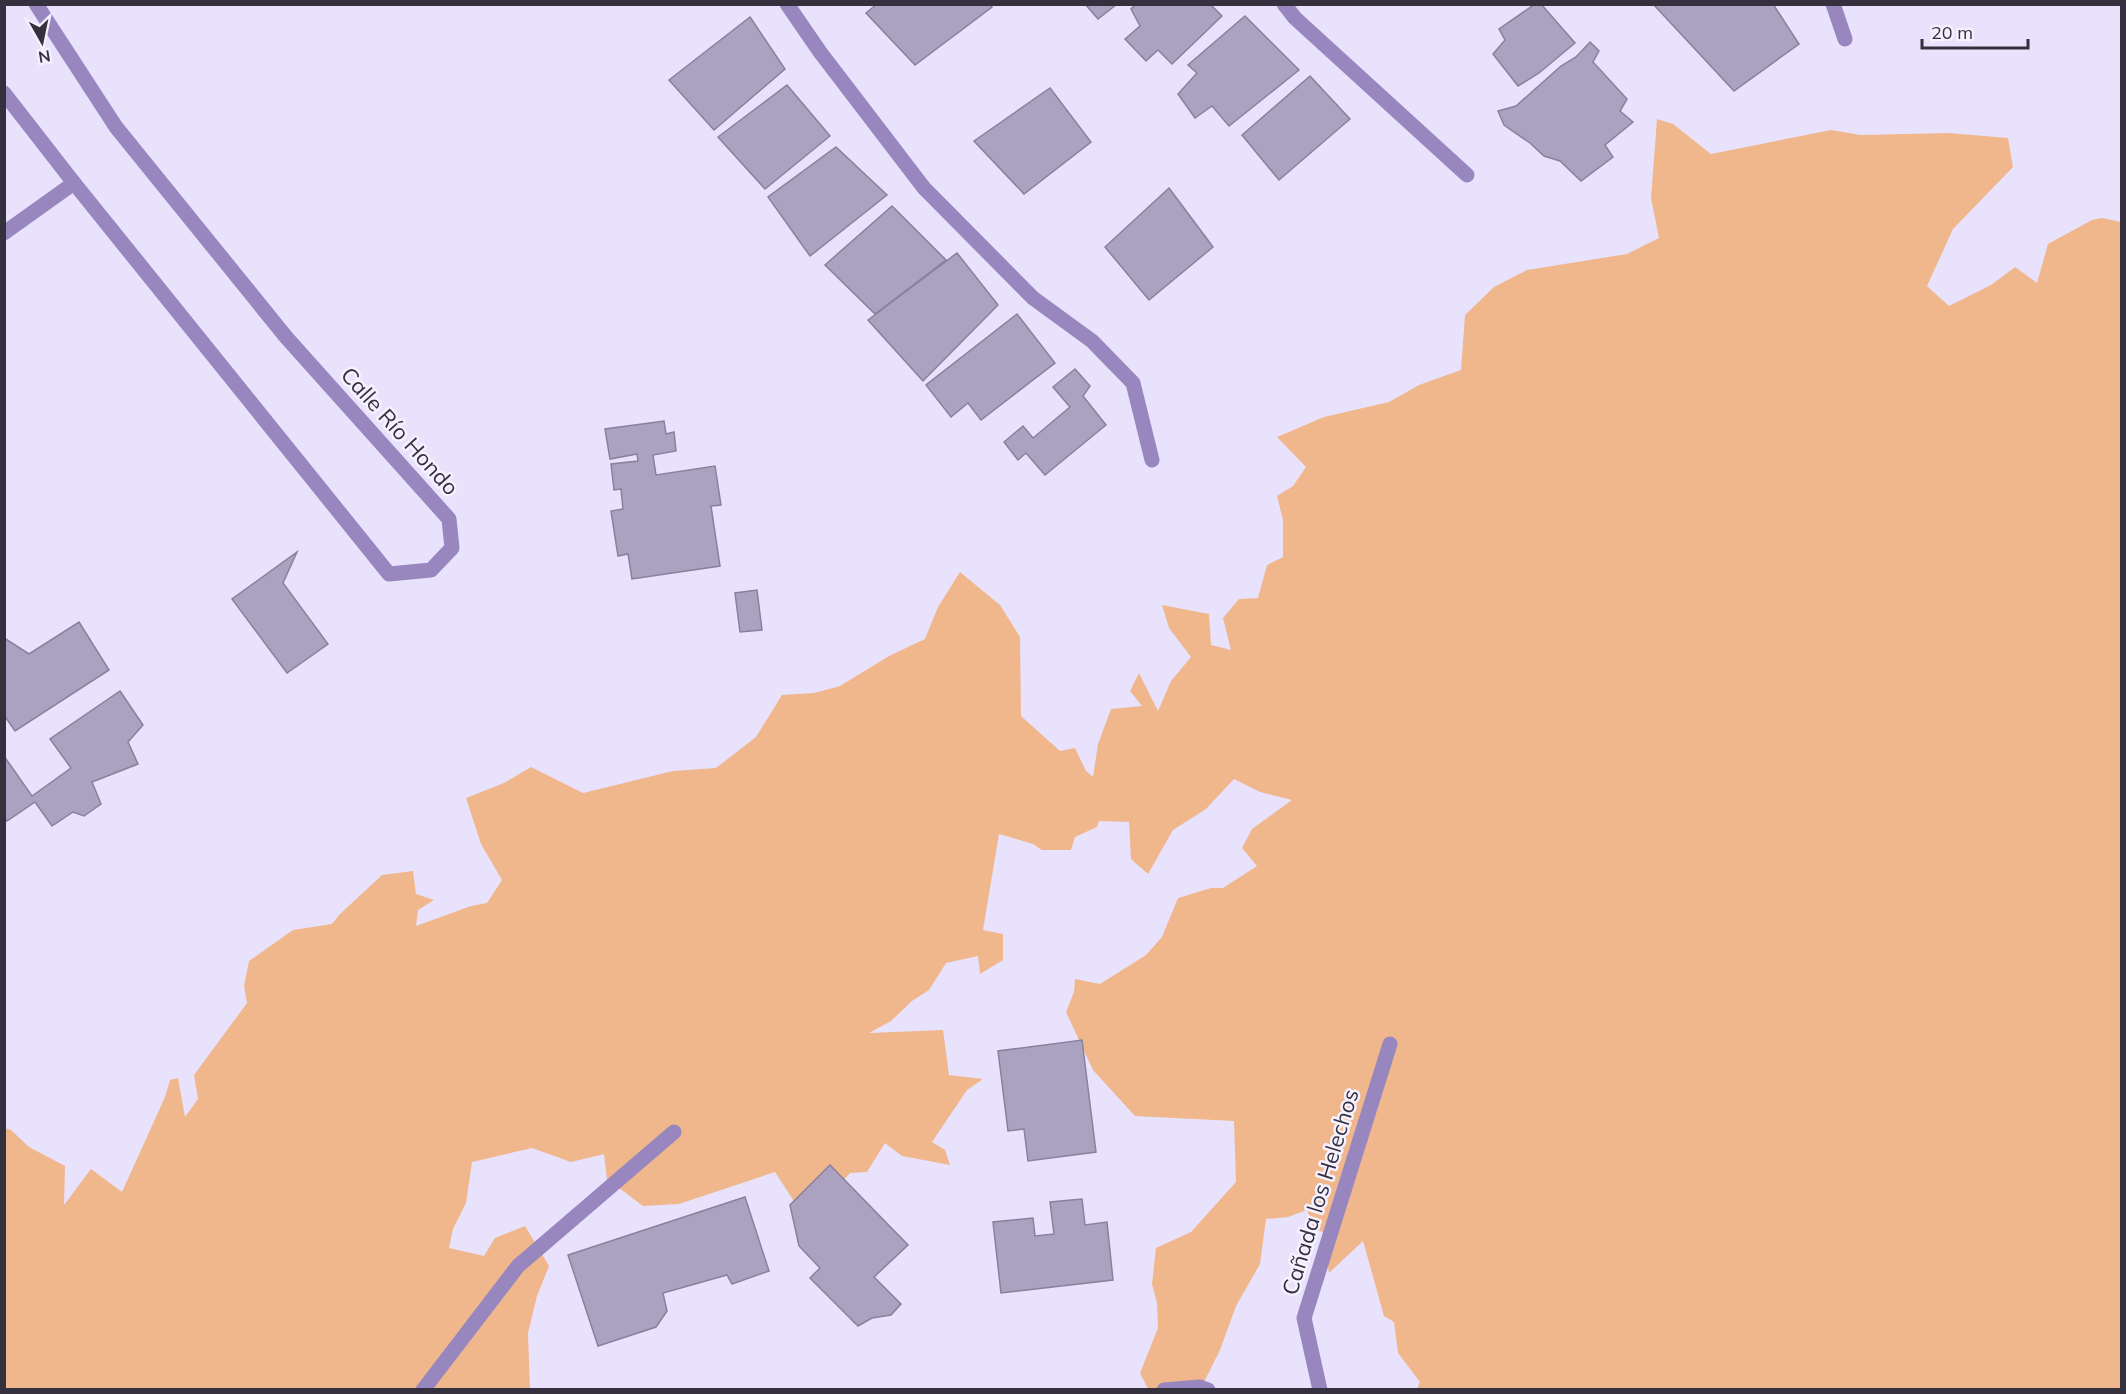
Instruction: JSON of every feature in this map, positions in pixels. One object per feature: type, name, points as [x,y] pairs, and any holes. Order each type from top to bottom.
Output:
[{"type":"street","name":"Calle Río Hondo","points":[[4,93],[389,574],[431,570],[452,548],[449,519],[286,338],[116,127],[36,4]]},
{"type":"street","points":[[787,4],[820,52],[924,188],[1033,298],[1092,341],[1133,383],[1152,460]]},
{"type":"street","points":[[1284,4],[1295,18],[1467,175]]},
{"type":"street","points":[[1833,4],[1845,39]]},
{"type":"street","points":[[4,234],[74,183]]},
{"type":"street","name":"Cañada los Helechos","points":[[1320,1389],[1304,1318],[1390,1044]]},
{"type":"street","points":[[423,1389],[518,1266],[674,1132]]},
{"type":"street","points":[[1164,1389],[1200,1387],[1208,1389]]},
{"type":"shaded area","points":[[1657,119],[1673,124],[1711,154],[1831,130],[1861,135],[1949,133],[2008,138],[2013,167],[1953,229],[1927,286],[1949,306],[1991,285],[2015,267],[2037,283],[2048,244],[2092,220],[2102,218],[2121,222],[2121,1389],[1417,1389],[1420,1382],[1398,1353],[1394,1322],[1384,1316],[1363,1241],[1329,1273],[1327,1260],[1335,1236],[1314,1229],[1307,1210],[1288,1217],[1266,1219],[1260,1264],[1236,1306],[1220,1350],[1202,1386],[1204,1389],[1148,1389],[1140,1373],[1158,1328],[1157,1303],[1152,1284],[1156,1248],[1191,1232],[1236,1182],[1234,1121],[1135,1116],[1093,1070],[1066,1012],[1074,992],[1075,979],[1100,984],[1146,955],[1162,937],[1178,898],[1211,888],[1223,888],[1257,866],[1242,848],[1252,829],[1292,800],[1260,792],[1234,779],[1206,809],[1173,830],[1148,874],[1131,859],[1129,822],[1099,821],[1097,827],[1075,837],[1071,850],[1042,850],[1033,844],[999,834],[983,930],[1003,934],[1003,960],[980,974],[978,956],[946,963],[929,990],[912,1001],[891,1021],[869,1033],[943,1030],[949,1075],[983,1079],[967,1090],[932,1142],[945,1150],[950,1165],[902,1156],[885,1143],[867,1172],[850,1173],[822,1204],[797,1206],[775,1172],[679,1204],[643,1206],[607,1179],[604,1154],[571,1162],[532,1148],[472,1162],[466,1203],[453,1229],[449,1248],[484,1256],[495,1238],[525,1226],[549,1266],[537,1296],[528,1333],[530,1389],[5,1390],[5,1128],[11,1130],[29,1147],[65,1166],[64,1205],[91,1169],[122,1192],[165,1097],[170,1080],[178,1078],[185,1117],[198,1099],[194,1075],[247,1003],[244,986],[249,961],[293,930],[332,924],[382,875],[413,871],[416,894],[434,900],[418,910],[416,926],[471,906],[487,903],[502,880],[481,844],[466,798],[504,783],[531,767],[583,793],[673,771],[716,768],[756,737],[782,695],[814,693],[840,686],[889,656],[925,639],[938,607],[960,572],[1000,605],[1020,637],[1021,716],[1060,751],[1075,748],[1086,771],[1093,777],[1098,744],[1111,709],[1142,706],[1130,691],[1139,673],[1158,711],[1171,681],[1191,657],[1169,628],[1162,605],[1209,614],[1211,645],[1231,650],[1223,618],[1239,599],[1258,598],[1267,565],[1283,557],[1283,520],[1277,496],[1293,486],[1306,467],[1277,437],[1324,417],[1389,402],[1419,385],[1461,370],[1465,315],[1494,287],[1527,270],[1627,254],[1659,238],[1651,198]]},
{"type":"building","points":[[877,4],[990,4],[992,7],[915,65],[866,13]]},
{"type":"building","points":[[1085,4],[1117,4],[1098,19]]},
{"type":"building","points":[[1136,4],[1210,4],[1222,16],[1172,64],[1158,50],[1146,61],[1125,39],[1140,26],[1131,9]]},
{"type":"building","points":[[1535,4],[1541,4],[1575,43],[1539,73],[1518,86],[1493,54],[1505,40],[1499,29]]},
{"type":"building","points":[[1653,4],[1773,4],[1799,44],[1734,91]]},
{"type":"building","points":[[1245,16],[1299,70],[1229,126],[1212,106],[1195,118],[1178,94],[1197,73],[1188,65]]},
{"type":"building","points":[[750,17],[785,69],[714,130],[669,80]]},
{"type":"building","points":[[1590,42],[1599,51],[1593,62],[1627,99],[1620,111],[1633,122],[1605,145],[1613,157],[1581,181],[1560,161],[1544,156],[1504,125],[1498,111],[1516,106],[1561,66],[1576,57]]},
{"type":"building","points":[[1310,76],[1350,119],[1279,180],[1242,135]]},
{"type":"building","points":[[787,85],[830,136],[765,189],[718,137]]},
{"type":"building","points":[[1050,88],[1091,142],[1024,194],[974,141]]},
{"type":"building","points":[[836,147],[887,195],[810,256],[768,197]]},
{"type":"building","points":[[1169,188],[1213,247],[1149,300],[1105,247]]},
{"type":"building","points":[[892,206],[946,260],[875,314],[825,265]]},
{"type":"building","points":[[957,253],[998,305],[923,381],[868,320]]},
{"type":"building","points":[[1017,314],[1055,363],[981,420],[968,403],[951,417],[926,385]]},
{"type":"building","points":[[1075,369],[1090,386],[1083,396],[1106,425],[1045,475],[1026,453],[1018,460],[1004,442],[1023,426],[1033,438],[1070,407],[1053,387]]},
{"type":"building","points":[[664,421],[666,434],[674,432],[676,451],[653,455],[656,475],[715,466],[721,505],[711,506],[720,566],[632,579],[628,554],[618,556],[611,511],[623,509],[621,489],[614,490],[611,464],[638,461],[637,454],[610,459],[605,429]]},
{"type":"building","points":[[297,552],[283,583],[328,644],[287,673],[232,599]]},
{"type":"building","points":[[757,590],[762,630],[740,632],[735,593]]},
{"type":"building","points":[[79,622],[109,670],[15,731],[4,715],[4,640],[6,639],[29,654]]},
{"type":"building","points":[[120,691],[143,725],[128,742],[138,764],[92,782],[101,804],[84,816],[73,812],[52,826],[35,802],[7,821],[4,818],[4,756],[32,796],[71,768],[50,739]]},
{"type":"building","points":[[1082,1040],[1096,1152],[1028,1161],[1024,1129],[1008,1131],[998,1051]]},
{"type":"building","points":[[830,1165],[908,1245],[874,1277],[901,1304],[891,1315],[872,1318],[858,1326],[810,1278],[820,1268],[799,1246],[790,1205]]},
{"type":"building","points":[[745,1197],[769,1271],[732,1284],[727,1275],[663,1293],[667,1311],[656,1327],[598,1346],[568,1255]]},
{"type":"building","points":[[1082,1199],[1085,1225],[1107,1222],[1113,1280],[1001,1293],[993,1222],[1033,1218],[1035,1236],[1054,1234],[1050,1202]]}]
